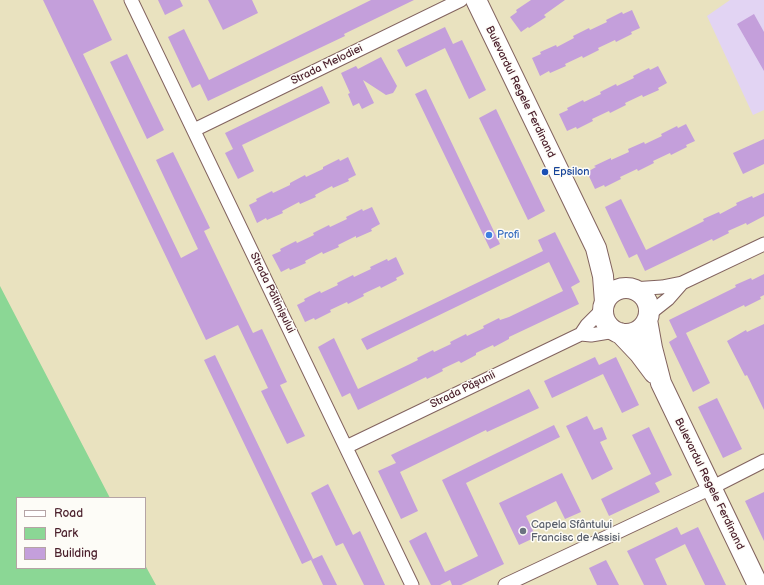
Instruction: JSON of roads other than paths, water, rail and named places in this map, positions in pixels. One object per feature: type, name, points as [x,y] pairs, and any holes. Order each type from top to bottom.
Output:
[{"type":"main road","name":"Bulevardul Regele Ferdinand","points":[[476,0],[596,248],[603,276],[604,305]]},
{"type":"main road","name":"Bulevardul Regele Ferdinand","points":[[596,248],[629,289]]},
{"type":"main road","points":[[629,289],[638,292],[647,301],[648,317],[639,330],[627,334],[617,332],[606,321],[604,305],[613,292],[629,289]]},
{"type":"main road","name":"Bulevardul Regele Ferdinand","points":[[648,317],[652,348],[661,383]]},
{"type":"main road","name":"Bulevardul Regele Ferdinand","points":[[617,332],[639,353],[661,383],[758,585]]},
{"type":"street","name":"Strada Păltinișului","points":[[131,0],[412,585]]},
{"type":"street","name":"Strada Melodiei","points":[[194,130],[461,0]]},
{"type":"street","points":[[629,289],[662,287],[682,283],[764,244]]},
{"type":"street","points":[[648,317],[668,299],[682,283]]},
{"type":"street","name":"Strada Pășunii","points":[[346,447],[580,334],[604,305]]},
{"type":"street","name":"Strada Pășunii","points":[[580,334],[591,335],[617,332]]},
{"type":"street","points":[[505,585],[711,488],[764,461]]},
{"type":"place","name":"Epsilon","points":[[545,172]]},
{"type":"place","name":"Profi","points":[[489,235]]},
{"type":"place","name":"Capela Sfântului Francisc de Assisi","points":[[523,531]]}]
